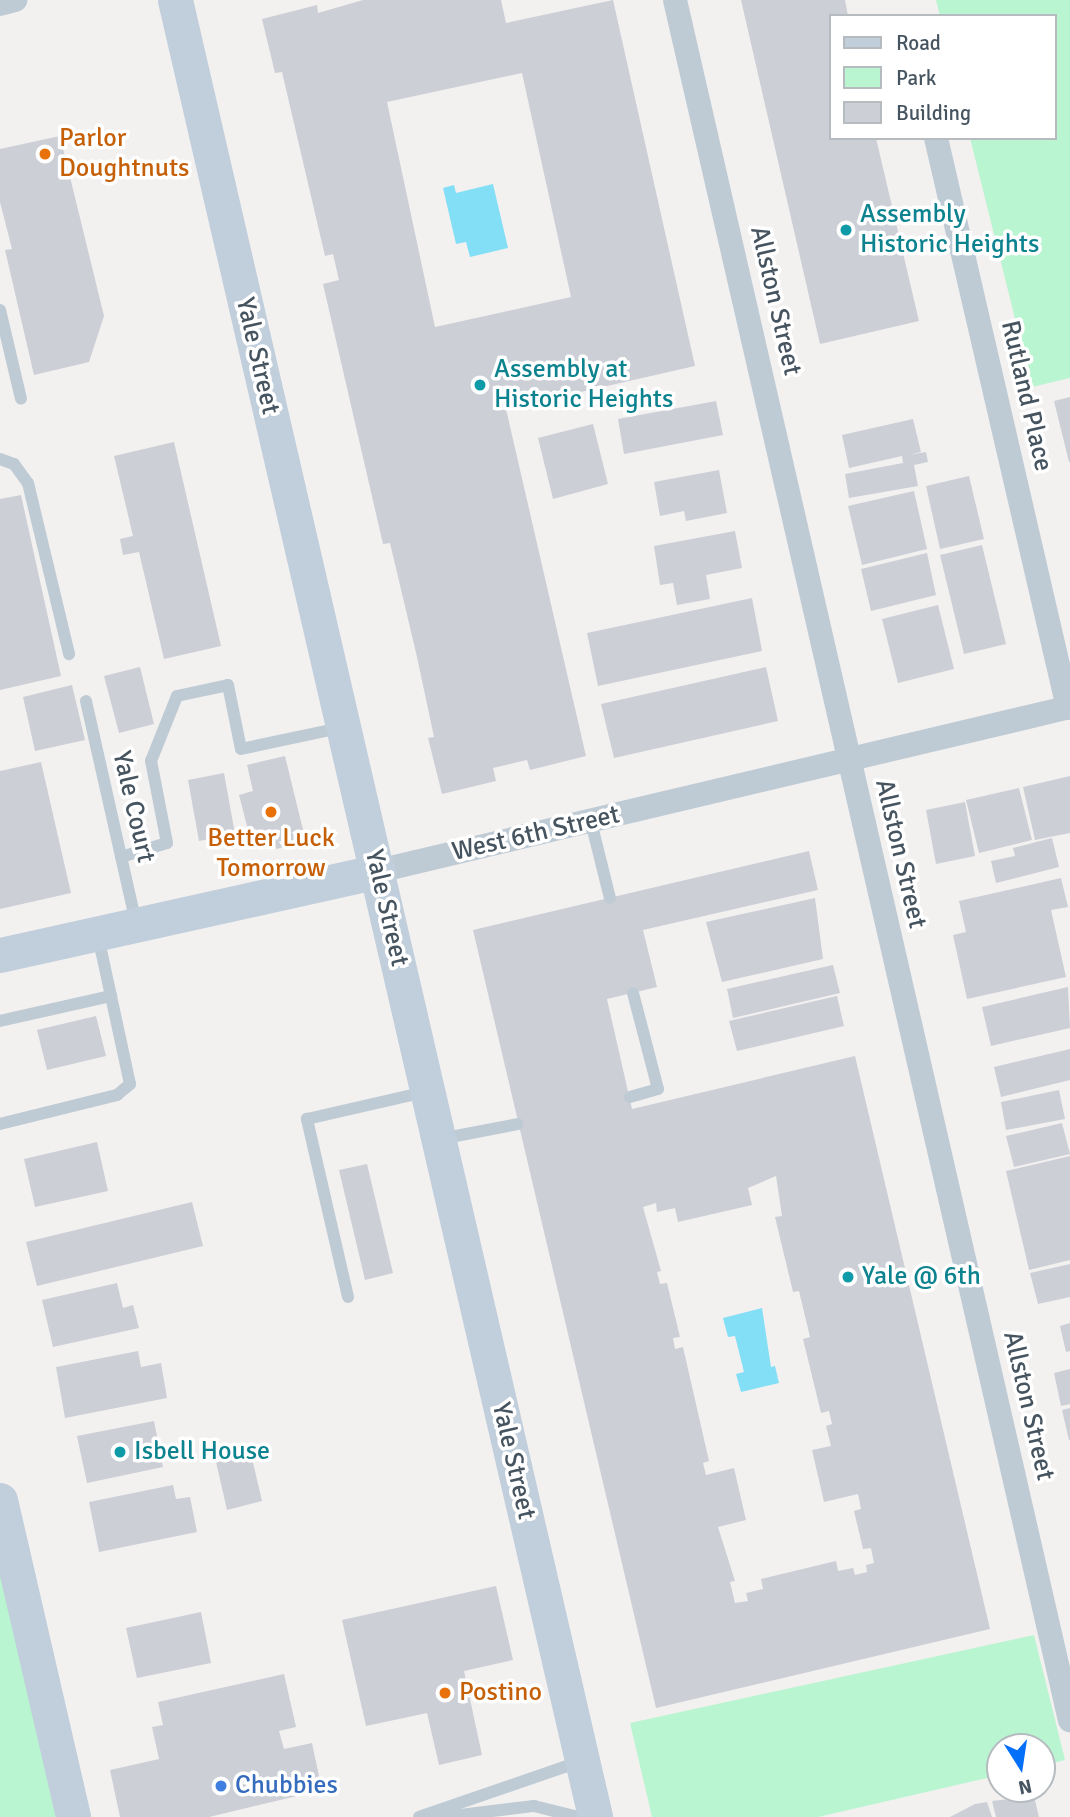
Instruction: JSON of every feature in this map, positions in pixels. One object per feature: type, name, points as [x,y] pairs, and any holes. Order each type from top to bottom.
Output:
[{"type":"main road","name":"Yale Street","points":[[175,0],[595,1817]]},
{"type":"main road","name":"West 6th Street","points":[[0,955],[378,871]]},
{"type":"main road","points":[[0,1500],[73,1817]]},
{"type":"street","points":[[0,4],[15,0]]},
{"type":"street","name":"Allston Street","points":[[675,0],[847,759],[1070,1720]]},
{"type":"street","name":"Rutland Place","points":[[936,140],[1069,707]]},
{"type":"street","name":"West 6th Street","points":[[378,871],[1069,707]]},
{"type":"lane","points":[[0,310],[20,399]]},
{"type":"lane","points":[[0,459],[14,464],[28,483],[69,654]]},
{"type":"lane","points":[[121,857],[167,844],[151,761],[177,696],[228,685],[241,749],[344,727]]},
{"type":"lane","name":"Yale Court","points":[[86,701],[136,924]]},
{"type":"lane","points":[[591,822],[610,898]]},
{"type":"lane","points":[[0,1124],[117,1095],[130,1084],[97,932]]},
{"type":"lane","points":[[630,1097],[658,1089],[633,993]]},
{"type":"lane","points":[[0,1021],[111,996]]},
{"type":"lane","points":[[348,1297],[307,1119],[428,1091]]},
{"type":"lane","points":[[439,1139],[518,1124]]},
{"type":"lane","points":[[419,1817],[582,1761]]},
{"type":"lane","points":[[444,1817],[534,1806],[578,1817]]},
{"type":"green space","points":[[936,0],[1070,0],[1070,378],[1032,387],[970,140],[1056,140],[1056,14],[940,14]]},
{"type":"green space","points":[[0,1570],[56,1817],[0,1817]]},
{"type":"green space","points":[[1034,1635],[1065,1760],[1056,1762],[1056,1733],[986,1733],[986,1778],[818,1817],[652,1817],[630,1723]]},
{"type":"water","points":[[493,184],[508,248],[470,257],[466,242],[456,244],[443,188],[454,185],[456,193]]},
{"type":"water","points":[[762,1308],[771,1367],[775,1366],[779,1383],[741,1392],[736,1374],[744,1372],[735,1336],[728,1337],[723,1318]]},
{"type":"building","name":"Assembly at Historic Heights","points":[[363,0],[501,0],[506,23],[613,0],[695,366],[506,409],[586,756],[530,770],[527,760],[493,768],[496,781],[442,794],[428,738],[434,737],[417,657],[390,543],[383,544],[323,284],[339,280],[333,254],[325,256],[282,72],[275,73],[262,19],[317,5],[318,13]],"holes":[[[522,73],[571,297],[435,327],[387,102]]]},
{"type":"building","name":"Assembly Historic Heights","points":[[741,0],[845,0],[848,14],[828,14],[828,140],[876,140],[919,321],[820,344]]},
{"type":"building","points":[[60,136],[104,316],[89,362],[34,375],[5,250],[12,249],[0,202],[0,149]]},
{"type":"building","points":[[1070,397],[1070,462],[1069,462],[1054,401]]},
{"type":"building","points":[[716,401],[723,435],[624,454],[618,419]]},
{"type":"building","points":[[913,419],[921,452],[909,455],[926,452],[928,462],[914,465],[918,486],[849,498],[845,474],[903,463],[902,456],[849,468],[842,435]]},
{"type":"building","points":[[593,424],[608,484],[553,499],[538,438]]},
{"type":"building","points":[[174,442],[221,646],[164,659],[139,552],[123,555],[120,539],[133,536],[114,456]]},
{"type":"building","points":[[719,470],[727,513],[686,521],[684,511],[660,516],[654,482]]},
{"type":"building","points":[[969,476],[984,539],[940,549],[926,486]]},
{"type":"building","points":[[914,491],[927,549],[862,565],[848,506]]},
{"type":"building","points":[[21,495],[61,676],[0,690],[0,499]]},
{"type":"building","points":[[735,531],[742,568],[706,575],[710,599],[677,605],[673,583],[660,585],[654,546]]},
{"type":"building","points":[[982,545],[1006,644],[964,654],[940,555]]},
{"type":"building","points":[[927,553],[936,595],[871,611],[861,569]]},
{"type":"building","points":[[752,598],[762,651],[598,686],[587,633]]},
{"type":"building","points":[[938,605],[954,669],[898,683],[882,619]]},
{"type":"building","points":[[140,667],[154,724],[119,733],[104,676]]},
{"type":"building","points":[[766,667],[778,721],[614,758],[601,704]]},
{"type":"building","points":[[72,685],[85,740],[35,751],[23,697]]},
{"type":"building","name":"Better Luck Tomorrow","points":[[285,756],[306,842],[276,849],[271,829],[249,834],[239,795],[253,791],[247,765]]},
{"type":"building","points":[[41,762],[71,893],[0,909],[0,771]]},
{"type":"building","points":[[224,773],[235,834],[199,841],[188,780]]},
{"type":"building","points":[[1070,776],[1070,833],[1035,840],[1023,787]]},
{"type":"building","points":[[1019,788],[1032,840],[979,853],[966,800]]},
{"type":"building","points":[[965,802],[975,856],[936,864],[926,810]]},
{"type":"building","points":[[1052,838],[1059,867],[996,883],[991,861],[1015,856],[1013,848]]},
{"type":"building","name":"Yale @ 6th","points":[[809,851],[818,890],[643,930],[657,987],[607,999],[632,1109],[855,1056],[990,1629],[656,1708],[473,930]],"holes":[[[776,1176],[782,1216],[775,1217],[793,1292],[799,1291],[810,1337],[803,1339],[821,1413],[829,1411],[832,1424],[826,1426],[831,1446],[812,1450],[824,1502],[858,1494],[861,1509],[854,1511],[863,1549],[871,1548],[874,1563],[866,1565],[867,1572],[855,1575],[853,1568],[838,1571],[836,1561],[761,1579],[763,1589],[746,1593],[748,1601],[735,1603],[730,1582],[735,1581],[718,1527],[746,1520],[734,1468],[706,1475],[703,1463],[709,1461],[683,1347],[675,1349],[673,1338],[680,1337],[667,1283],[660,1284],[657,1272],[661,1271],[643,1207],[656,1203],[657,1212],[675,1208],[678,1222],[752,1205],[748,1188]]]},
{"type":"building","points":[[1061,878],[1068,907],[1051,910],[1066,977],[967,999],[953,935],[966,932],[959,901]]},
{"type":"building","points":[[815,898],[823,959],[722,982],[706,922]]},
{"type":"building","points":[[833,965],[840,993],[733,1018],[727,989]]},
{"type":"building","points":[[1068,987],[1070,1028],[991,1046],[982,1007]]},
{"type":"building","points":[[837,996],[844,1026],[737,1051],[729,1021]]},
{"type":"building","points":[[96,1016],[106,1056],[47,1070],[37,1030]]},
{"type":"building","points":[[1070,1049],[1070,1080],[1001,1097],[994,1067]]},
{"type":"building","points":[[1059,1090],[1065,1119],[1006,1130],[1001,1102]]},
{"type":"building","points":[[1062,1123],[1070,1154],[1014,1167],[1006,1136]]},
{"type":"building","points":[[97,1142],[108,1191],[35,1207],[24,1159]]},
{"type":"building","points":[[1070,1156],[1070,1260],[1029,1270],[1006,1171]]},
{"type":"building","points":[[367,1164],[393,1273],[365,1280],[339,1170]]},
{"type":"building","points":[[192,1202],[203,1246],[37,1286],[26,1242]]},
{"type":"building","points":[[1070,1264],[1070,1297],[1038,1304],[1030,1273]]},
{"type":"building","points":[[117,1283],[123,1308],[133,1305],[139,1328],[53,1347],[42,1300]]},
{"type":"building","points":[[1070,1323],[1070,1351],[1066,1352],[1060,1326]]},
{"type":"building","points":[[138,1351],[141,1367],[161,1363],[167,1398],[65,1418],[56,1367]]},
{"type":"building","points":[[1070,1369],[1070,1404],[1061,1406],[1054,1373]]},
{"type":"building","points":[[1070,1408],[1070,1440],[1069,1440],[1062,1410]]},
{"type":"building","name":"Isbell House","points":[[154,1421],[163,1467],[87,1483],[77,1436]]},
{"type":"building","points":[[251,1454],[262,1501],[227,1510],[216,1462]]},
{"type":"building","points":[[173,1485],[176,1499],[190,1497],[197,1532],[99,1552],[89,1502]]},
{"type":"building","points":[[496,1586],[513,1660],[464,1671],[482,1755],[439,1765],[427,1713],[366,1726],[342,1620]]},
{"type":"building","points":[[201,1612],[211,1663],[137,1678],[126,1628]]},
{"type":"building","points":[[284,1674],[296,1727],[279,1731],[284,1749],[312,1743],[322,1790],[209,1817],[120,1817],[110,1770],[159,1759],[152,1727],[163,1725],[158,1702]]},
{"type":"building","points":[[987,1803],[992,1817],[950,1817],[975,1804]]},
{"type":"building","points":[[992,1803],[1036,1803],[1039,1817],[996,1817]]},
{"type":"place","name":"Parlor Doughtnuts","points":[[45,154]]},
{"type":"place","name":"Assembly Historic Heights","points":[[846,230]]},
{"type":"place","name":"Assembly at Historic Heights","points":[[480,385]]},
{"type":"place","name":"Better Luck Tomorrow","points":[[271,812]]},
{"type":"place","name":"Yale @ 6th","points":[[848,1277]]},
{"type":"place","name":"Isbell House","points":[[120,1452]]},
{"type":"place","name":"Postino","points":[[445,1693]]},
{"type":"place","name":"Chubbies","points":[[221,1786]]}]
